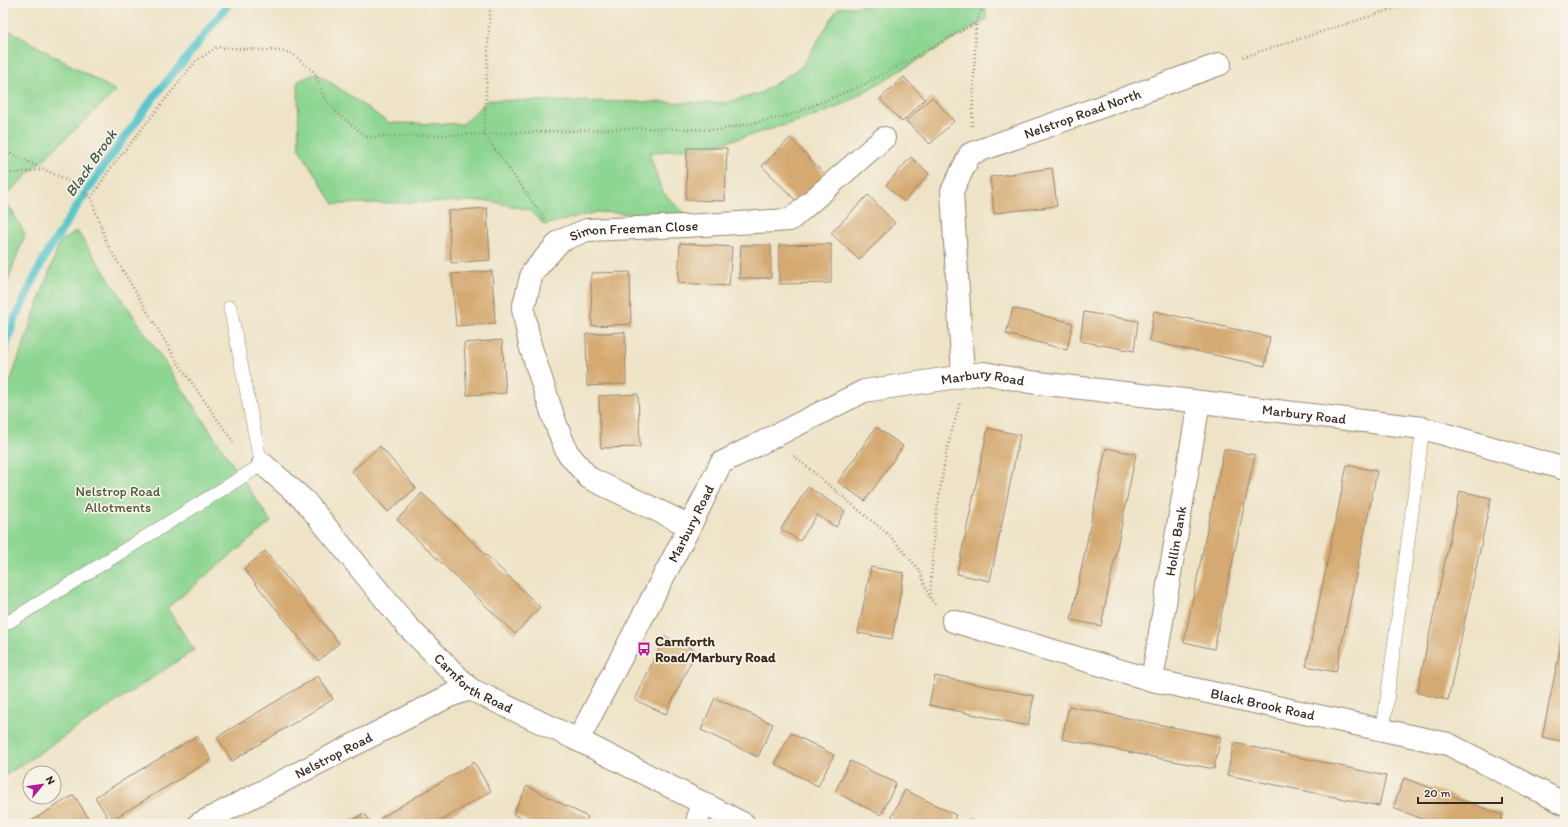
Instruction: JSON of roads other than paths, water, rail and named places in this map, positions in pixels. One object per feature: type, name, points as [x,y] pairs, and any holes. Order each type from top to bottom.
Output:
[{"type":"street","name":"Nelstrop Road North","points":[[962,376],[952,191],[970,154],[1220,64]]},
{"type":"street","name":"Simon Freeman Close","points":[[690,526],[589,478],[567,452],[555,422],[530,345],[523,309],[532,273],[560,242],[587,230],[790,220],[884,138]]},
{"type":"street","name":"Marbury Road","points":[[578,740],[690,526],[721,463],[864,392],[984,373],[1030,382],[1423,428],[1565,469]]},
{"type":"street","name":"Hollin Bank","points":[[1152,680],[1200,402]]},
{"type":"street","name":"Carnforth Road","points":[[263,464],[306,502],[407,626],[470,689],[578,740],[744,824]]},
{"type":"street","name":"Black Brook Road","points":[[953,621],[1152,680],[1448,744],[1565,804]]},
{"type":"street","name":"Nelstrop Road","points":[[199,824],[449,696],[470,689]]},
{"type":"street","points":[[697,824],[701,802]]},
{"type":"lane","points":[[7,624],[263,464],[258,450],[230,307]]},
{"type":"lane","points":[[1384,730],[1423,428]]},
{"type":"waterway","name":"Black Brook","points":[[3,356],[14,321],[44,258],[66,223],[99,173],[156,94],[229,3]]},
{"type":"place","name":"Carnforth Road/Marbury Road","points":[[644,649]]},
{"type":"park label","name":"Nelstrop Road Allotments","points":[[118,500]]}]
